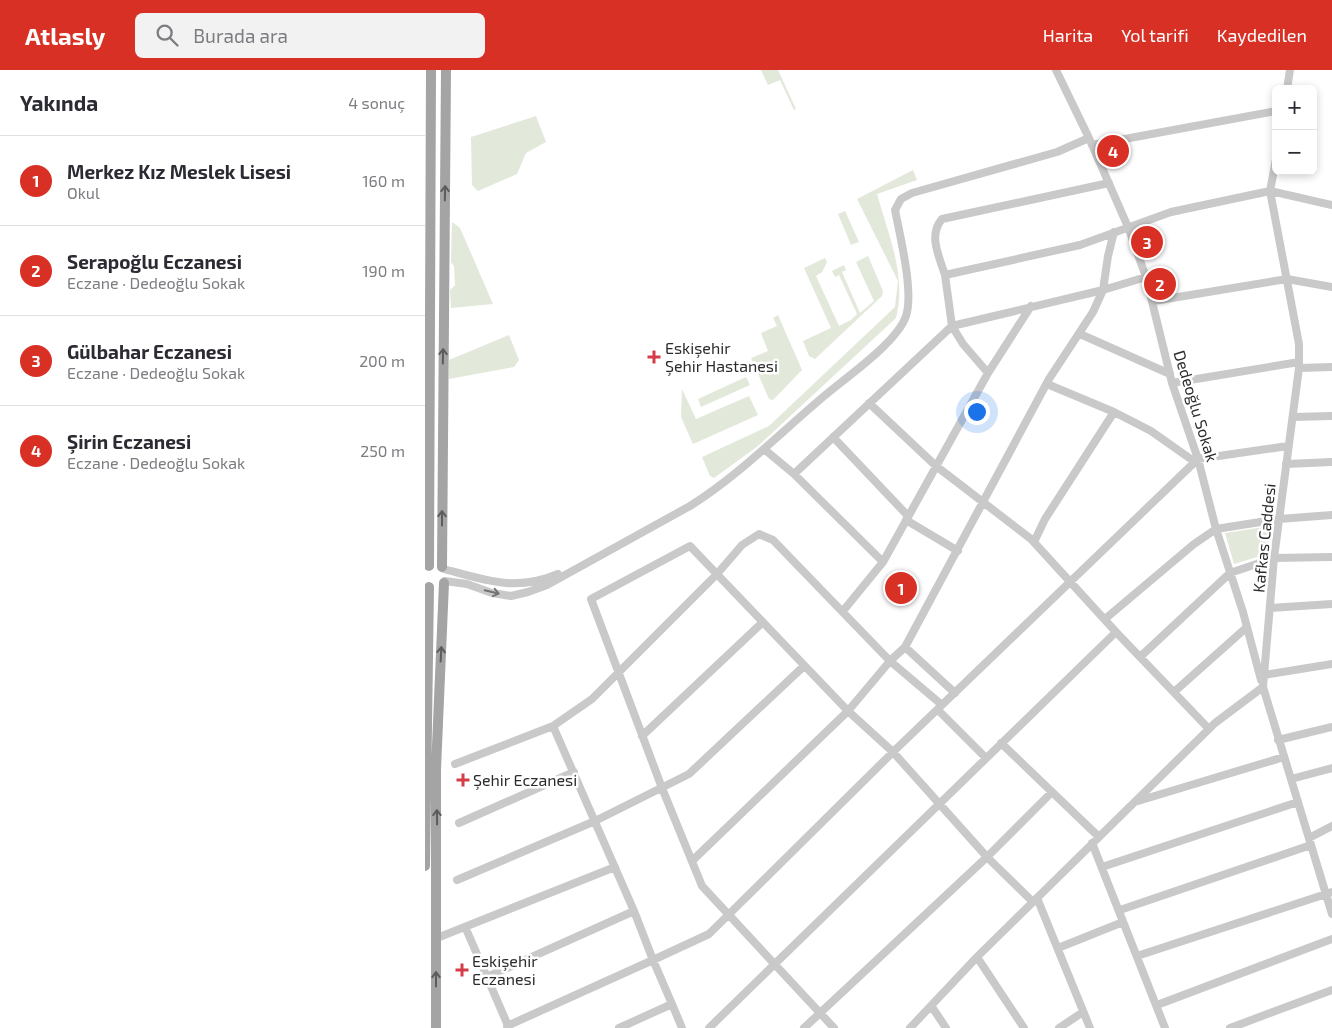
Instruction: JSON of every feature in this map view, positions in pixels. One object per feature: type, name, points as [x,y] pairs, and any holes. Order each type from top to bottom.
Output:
[{"type":"main road","points":[[431,70],[427,567],[436,564],[443,568]]},
{"type":"main road","points":[[436,1028],[436,769],[445,582],[443,568],[446,70]]},
{"type":"main road","points":[[425,866],[427,585],[439,587],[445,582]]},
{"type":"street","name":"Dedeoğlu Sokak","points":[[1057,70],[1091,141],[1128,227],[1154,300],[1172,383],[1247,626],[1263,687]]},
{"type":"street","points":[[1288,85],[1290,70]]},
{"type":"street","points":[[445,582],[467,584],[492,593],[511,596],[547,585],[710,493],[764,449],[875,354],[901,327],[907,313],[907,290],[895,210],[901,199],[912,193],[1091,141],[1272,112]]},
{"type":"street","name":"Kafkas Caddesi","points":[[1273,175],[1271,191],[1299,344],[1299,365],[1274,558],[1263,687],[1310,841],[1329,893],[1332,914]]},
{"type":"street","points":[[988,373],[963,344],[951,326],[945,275],[935,238],[936,226],[942,219],[1109,183]]},
{"type":"street","points":[[945,275],[1079,244],[1171,212],[1271,191],[1332,205]]},
{"type":"street","points":[[692,862],[848,711],[905,647],[985,502],[1047,384],[1079,334],[1103,290],[1114,232]]},
{"type":"street","points":[[794,474],[951,326],[1103,290],[1146,277]]},
{"type":"street","points":[[1154,300],[1287,279],[1332,287]]},
{"type":"street","points":[[843,611],[883,562],[988,373],[1031,306]]},
{"type":"street","points":[[1079,334],[1170,374]]},
{"type":"street","points":[[1172,383],[1299,365],[1332,367]]},
{"type":"street","points":[[1047,384],[1114,412],[1151,431],[1196,460]]},
{"type":"street","points":[[869,403],[936,466],[985,502],[1034,542],[1071,580],[1116,632],[1209,729]]},
{"type":"street","points":[[1034,542],[1045,519],[1114,412]]},
{"type":"street","points":[[1293,418],[1332,416]]},
{"type":"street","points":[[833,437],[907,518],[958,551]]},
{"type":"street","points":[[466,929],[508,1027],[709,934],[893,752],[1196,460],[1288,446]]},
{"type":"street","points":[[764,449],[794,474],[883,562]]},
{"type":"street","points":[[1286,464],[1332,462]]},
{"type":"street","points":[[1105,619],[1194,544],[1216,529],[1279,519],[1332,515]]},
{"type":"street","points":[[455,764],[553,726],[592,699],[717,574],[742,545],[759,534],[773,540],[891,661],[940,708],[986,758]]},
{"type":"street","points":[[834,1028],[703,886],[662,788],[591,599],[690,546],[848,711],[893,752],[987,857],[1035,900],[1090,1028]]},
{"type":"street","points":[[1140,657],[1230,572],[1274,558],[1332,556]]},
{"type":"street","points":[[443,568],[499,584],[525,583],[554,576],[583,564]]},
{"type":"street","points":[[1270,608],[1332,604]]},
{"type":"street","points":[[642,736],[763,622]]},
{"type":"street","points":[[1174,692],[1247,626]]},
{"type":"street","points":[[709,1028],[939,802],[1116,632]]},
{"type":"street","points":[[905,647],[955,693]]},
{"type":"street","points":[[1264,675],[1332,664]]},
{"type":"street","points":[[457,880],[595,821],[689,774],[804,666]]},
{"type":"street","points":[[910,1028],[977,957],[1209,729],[1263,687]]},
{"type":"street","points":[[553,726],[634,911],[682,1028]]},
{"type":"street","points":[[1278,740],[1332,727]]},
{"type":"street","points":[[1001,743],[1099,837]]},
{"type":"street","points":[[1135,802],[1284,757]]},
{"type":"street","points":[[1291,779],[1332,768]]},
{"type":"street","points":[[459,823],[574,772]]},
{"type":"street","points":[[804,1028],[987,857],[1052,792]]},
{"type":"street","points":[[1102,867],[1298,802]]},
{"type":"street","points":[[1120,910],[1310,841],[1332,826]]},
{"type":"street","points":[[1092,843],[1165,1028]]},
{"type":"street","points":[[437,938],[466,929],[615,867]]},
{"type":"street","points":[[1137,956],[1329,893]]},
{"type":"street","points":[[487,977],[634,911]]},
{"type":"street","points":[[1057,948],[1123,922]]},
{"type":"street","points":[[1157,1005],[1332,938]]},
{"type":"street","points":[[977,957],[1024,1028]]},
{"type":"street","points":[[1230,1028],[1332,990]]},
{"type":"street","points":[[619,1028],[672,1004]]},
{"type":"street","points":[[932,1006],[947,1028]]},
{"type":"street","points":[[1059,1028],[1083,1012]]},
{"type":"shaded area","points":[[761,70],[778,70],[796,109],[794,110],[780,80],[768,85]]},
{"type":"shaded area","points":[[536,116],[546,142],[526,153],[517,174],[478,191],[472,185],[471,137]]},
{"type":"shaded area","points":[[913,170],[917,180],[877,194],[898,271],[899,302],[896,318],[758,446],[714,478],[710,476],[702,457],[769,426],[895,307],[898,281],[857,199]]},
{"type":"shaded area","points":[[845,211],[859,242],[851,245],[838,214]]},
{"type":"shaded area","points":[[452,222],[460,228],[493,304],[451,308],[450,290],[455,285],[454,266],[451,262]]},
{"type":"shaded area","points":[[868,256],[883,291],[882,296],[815,359],[809,356],[803,341],[831,328],[804,268],[825,258],[827,262],[822,272],[816,276],[839,326],[851,320],[857,314],[839,275],[835,277],[832,271],[844,265],[846,270],[842,272],[860,313],[874,301],[856,262]]},
{"type":"shaded area","points":[[778,315],[802,370],[773,400],[769,399],[751,358],[768,351],[761,333],[777,326],[773,318]]},
{"type":"shaded area","points":[[509,335],[519,360],[514,367],[449,379],[449,360]]},
{"type":"shaded area","points":[[746,377],[750,385],[701,407],[698,399]]},
{"type":"shaded area","points":[[682,389],[696,419],[749,396],[758,415],[693,444],[681,417]]},
{"type":"shaded area","points":[[1271,526],[1267,554],[1234,564],[1225,533]]},
{"type":"place","name":"Şirin Eczanesi","points":[[1113,151]]},
{"type":"place","name":"Gülbahar Eczanesi","points":[[1147,242]]},
{"type":"place","name":"Serapoğlu Eczanesi","points":[[1160,284]]},
{"type":"place","name":"Eskişehir Şehir Hastanesi","points":[[654,357]]},
{"type":"place","name":"Merkez Kız Meslek Lisesi","points":[[901,588]]},
{"type":"place","name":"Şehir Eczanesi","points":[[463,780]]},
{"type":"place","name":"Eskişehir Eczanesi","points":[[462,970]]}]
